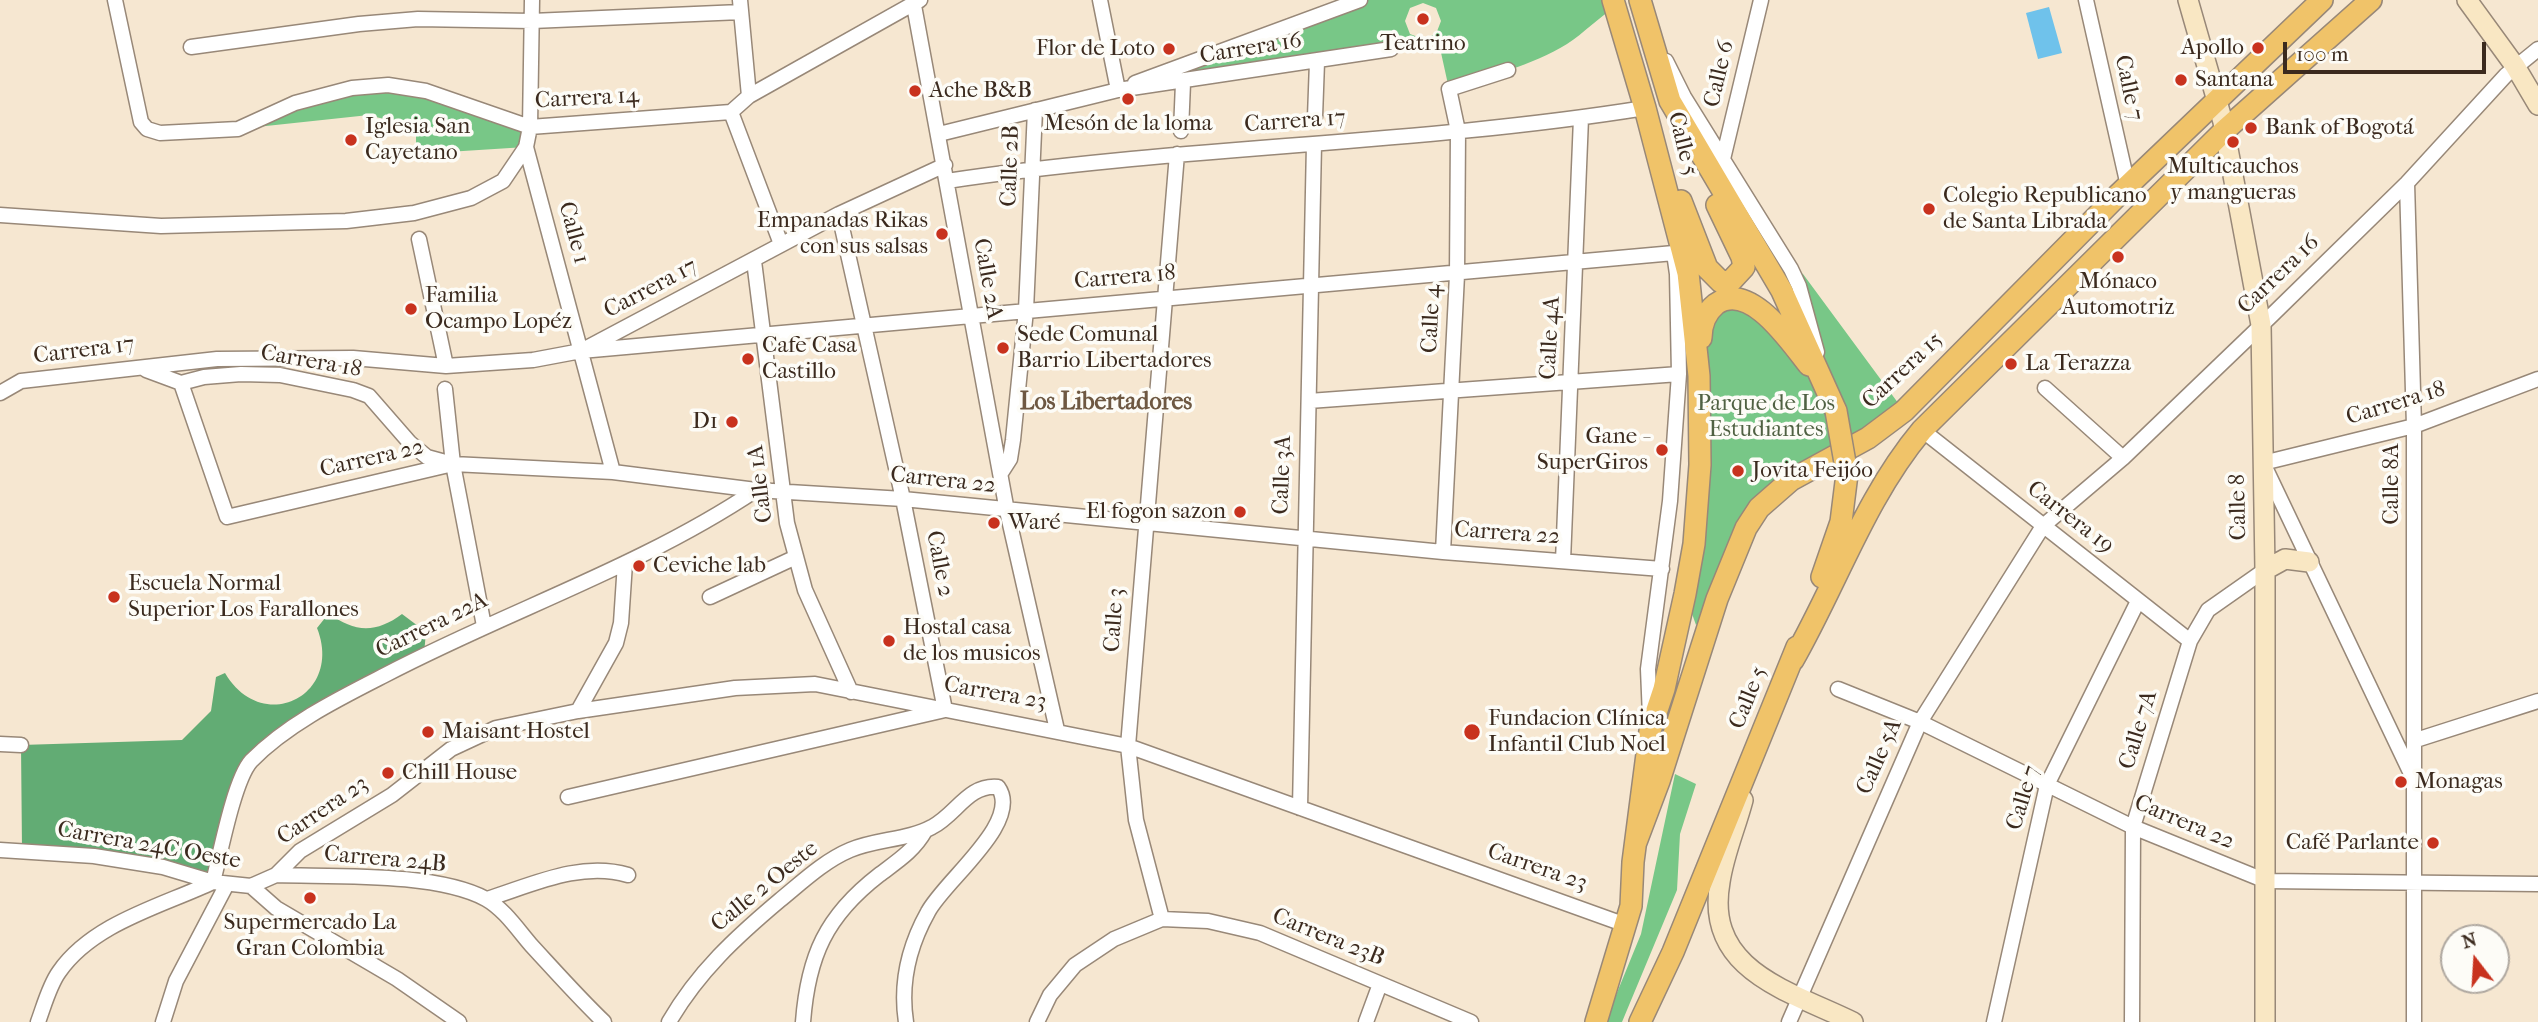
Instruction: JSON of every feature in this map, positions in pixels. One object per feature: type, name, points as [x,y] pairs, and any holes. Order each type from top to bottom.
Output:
[{"type":"main road","name":"Calle 5","points":[[1596,1022],[1631,906],[1650,731],[1664,689],[1685,594],[1694,544],[1700,465],[1692,382],[1688,273],[1645,108],[1613,0]]},
{"type":"main road","name":"Calle 5","points":[[1640,0],[1670,101],[1782,291],[1824,382],[1836,411],[1847,474],[1846,493],[1831,555],[1807,611],[1793,660],[1673,952],[1640,1022]]},
{"type":"main road","name":"Carrera 15","points":[[1636,842],[1660,781],[1717,599],[1746,528],[1759,509],[1791,480],[1868,438],[1904,411],[2218,97],[2322,0]]},
{"type":"main road","points":[[1793,660],[1817,617],[1871,503],[1922,430],[2225,130],[2371,0]]},
{"type":"main road","points":[[1645,108],[1707,268],[1721,282],[1731,281],[1739,276],[1744,267],[1742,257],[1692,155],[1670,101]]},
{"type":"main road","points":[[1692,382],[1704,318],[1716,304],[1731,299],[1752,304],[1763,311],[1824,382]]},
{"type":"street","name":"Carrera 14","points":[[115,0],[141,122],[148,129],[160,133],[238,129],[295,103],[352,88],[388,85],[426,91],[530,127],[732,112]]},
{"type":"street","name":"Calle 1","points":[[532,0],[530,127],[526,147],[613,472]]},
{"type":"street","points":[[1100,0],[1118,90]]},
{"type":"street","name":"Carrera 16","points":[[939,134],[1118,90],[1360,0]]},
{"type":"street","name":"Calle 6","points":[[1723,159],[1761,0]]},
{"type":"street","name":"Calle 7","points":[[2086,0],[2128,186]]},
{"type":"street","name":"Calle 8","points":[[2188,0],[2218,97],[2261,325],[2265,570],[2265,1022]]},
{"type":"street","points":[[2467,0],[2515,66],[2538,106]]},
{"type":"street","points":[[781,244],[732,112],[749,96],[916,1]]},
{"type":"street","name":"Calle 2A","points":[[916,1],[970,316],[1007,511],[1057,730]]},
{"type":"street","points":[[191,47],[371,23],[464,19],[532,21],[741,6],[749,96]]},
{"type":"street","name":"Calle 5","points":[[1649,29],[1684,97],[1799,286],[1824,382]]},
{"type":"street","name":"Carrera 16","points":[[1118,90],[1183,83],[1391,49]]},
{"type":"street","name":"Carrera 16","points":[[2043,526],[2123,458],[2407,183],[2515,66],[2538,49]]},
{"type":"street","points":[[1315,117],[1317,62]]},
{"type":"street","name":"Calle 4","points":[[1443,552],[1457,275],[1458,131],[1449,89],[1508,70]]},
{"type":"street","points":[[1181,131],[1183,83]]},
{"type":"street","name":"Carrera 17","points":[[0,385],[217,359],[353,358],[446,366],[533,360],[581,351],[839,214],[946,173],[1035,168],[1458,131],[1581,118],[1645,108]]},
{"type":"street","name":"Calle 5","points":[[1645,108],[1644,138],[1674,253],[1692,382],[1648,669],[1650,731]]},
{"type":"street","name":"Calle 2B","points":[[1001,473],[1010,459],[1013,440],[1026,310],[1035,168],[1035,110]]},
{"type":"street","name":"Calle 4A","points":[[1563,561],[1581,118]]},
{"type":"street","name":"Calle 3A","points":[[1300,808],[1303,537],[1309,401],[1314,144]]},
{"type":"street","name":"Carrera 14","points":[[0,215],[161,226],[346,221],[414,212],[471,198],[503,181],[526,147]]},
{"type":"street","name":"Calle 3","points":[[1162,919],[1136,820],[1128,746],[1177,154]]},
{"type":"street","name":"Calle 8A","points":[[2407,183],[2414,426],[2414,1022]]},
{"type":"street","name":"Calle 2","points":[[839,214],[903,499],[945,710]]},
{"type":"street","points":[[419,239],[446,366]]},
{"type":"street","name":"Carrera 18","points":[[581,351],[1166,297],[1457,275],[1674,253]]},
{"type":"street","name":"Calle 1A","points":[[754,261],[785,490],[787,523],[805,590],[851,692]]},
{"type":"street","name":"Carrera 18","points":[[138,367],[181,383],[241,374],[280,375],[353,390],[369,396],[427,457],[453,464]]},
{"type":"street","name":"Carrera 18","points":[[2263,463],[2414,426],[2538,379]]},
{"type":"street","name":"Carrera 17","points":[[0,393],[21,381]]},
{"type":"street","points":[[1309,401],[1571,381],[1692,382]]},
{"type":"street","name":"Carrera 22","points":[[181,383],[224,516],[453,464],[613,472],[756,490],[903,499],[1443,552],[1662,569]]},
{"type":"street","points":[[2045,388],[2123,458]]},
{"type":"street","points":[[445,389],[453,464],[484,626]]},
{"type":"street","name":"Carrera 19","points":[[1922,430],[2190,641]]},
{"type":"street","name":"Calle 8A","points":[[2263,463],[2416,784]]},
{"type":"street","name":"Carrera 22A","points":[[165,1020],[176,981],[220,883],[234,802],[250,763],[298,724],[348,694],[484,626],[625,564],[721,514],[756,490]]},
{"type":"street","name":"Calle 5A","points":[[1789,1022],[1920,722],[2043,526]]},
{"type":"street","points":[[710,597],[796,558]]},
{"type":"street","points":[[2265,570],[2285,559],[2309,562]]},
{"type":"street","points":[[578,711],[616,643],[624,604],[625,564]]},
{"type":"street","name":"Calle 7A","points":[[2132,1022],[2133,827],[2190,641],[2208,610],[2265,570]]},
{"type":"street","name":"Calle 7","points":[[1994,1022],[2046,785],[2138,601]]},
{"type":"street","name":"Carrera 23","points":[[251,886],[276,875],[300,851],[391,795],[451,749],[496,728],[578,711],[783,684],[815,684],[1128,746],[1626,925]]},
{"type":"street","name":"Carrera 22","points":[[1838,689],[1920,722],[2133,827],[2266,881],[2538,884]]},
{"type":"street","points":[[2416,740],[2538,701]]},
{"type":"street","points":[[568,797],[945,710]]},
{"type":"street","points":[[0,744],[21,745]]},
{"type":"street","points":[[1759,746],[1719,883],[1719,914],[1725,940],[1737,960],[1747,969],[1853,1022]]},
{"type":"street","name":"Calle 2 Oeste","points":[[669,1022],[718,953],[813,872],[848,851],[925,831],[959,808],[972,792],[989,786],[998,787],[1005,803],[999,823],[928,910],[905,966],[906,1022]]},
{"type":"street","points":[[803,1022],[809,968],[826,930],[846,901],[916,846],[925,831]]},
{"type":"street","name":"Carrera 24C Oeste","points":[[0,850],[94,856],[163,867],[220,883],[251,886],[276,908],[397,979],[460,1022]]},
{"type":"street","points":[[487,900],[572,872],[607,869],[628,875]]},
{"type":"street","name":"Carrera 24B","points":[[276,875],[419,881],[455,888],[487,900],[503,912],[574,993],[604,1022]]},
{"type":"street","points":[[38,1022],[57,975],[83,947],[114,925],[220,883]]},
{"type":"street","points":[[1037,1022],[1050,995],[1075,965],[1114,939],[1162,919]]},
{"type":"street","name":"Carrera 23B","points":[[1162,919],[1208,921],[1260,933],[1471,1022]]},
{"type":"street","points":[[1366,1022],[1380,984]]},
{"type":"green space","points":[[1360,0],[1613,0],[1615,7],[1553,52],[1510,70],[1449,89],[1438,39],[1183,83],[1173,68]],"holes":[[[1423,3],[1436,8],[1441,21],[1436,34],[1423,39],[1410,34],[1405,21],[1410,8]]]},
{"type":"green space","points":[[388,85],[530,127],[526,147],[416,154],[416,128],[369,115],[238,129],[295,103]]},
{"type":"green space","name":"Parque de Los Estudiantes","points":[[1791,269],[1803,274],[1904,411],[1774,493],[1717,599],[1696,625],[1685,594],[1704,318],[1740,300],[1823,381]]},
{"type":"green space","points":[[329,613],[347,624],[366,628],[384,625],[402,614],[426,632],[424,654],[348,694],[250,763],[213,882],[22,849],[21,745],[182,740],[211,711],[216,677],[225,673],[241,692],[259,702],[277,704],[295,700],[310,689],[319,673],[322,652],[317,628]]},
{"type":"green space","points":[[1675,774],[1696,784],[1680,834],[1677,890],[1622,1022],[1605,1022],[1641,934]]},
{"type":"water","points":[[2049,7],[2062,53],[2038,59],[2026,13]]},
{"type":"place","name":"Teatrino","points":[[1423,19]]},
{"type":"place","name":"Apollo","points":[[2258,48]]},
{"type":"place","name":"Flor de Loto","points":[[1169,49]]},
{"type":"place","name":"Santana","points":[[2181,80]]},
{"type":"place","name":"Ache B&B","points":[[915,91]]},
{"type":"place","name":"Mesón de la loma","points":[[1128,99]]},
{"type":"place","name":"Bank of Bogotá","points":[[2251,128]]},
{"type":"place","name":"Iglesia San Cayetano","points":[[351,140]]},
{"type":"place","name":"Multicauchos y mangueras","points":[[2233,142]]},
{"type":"place","name":"Colegio Republicano de Santa Librada","points":[[1929,209]]},
{"type":"place","name":"Empanadas Rikas con sus salsas","points":[[942,234]]},
{"type":"place","name":"Mónaco Automotriz","points":[[2118,257]]},
{"type":"place","name":"Familia Ocampo Lopéz","points":[[411,309]]},
{"type":"place","name":"Sede Comunal Barrio Libertadores","points":[[1003,348]]},
{"type":"place","name":"Cafe Casa Castillo","points":[[748,359]]},
{"type":"place","name":"La Terazza","points":[[2011,364]]},
{"type":"place","name":"D1","points":[[732,422]]},
{"type":"place","name":"Gane - SuperGiros","points":[[1662,450]]},
{"type":"place","name":"Jovita Feijóo","points":[[1738,471]]},
{"type":"place","name":"El fogon sazon","points":[[1240,512]]},
{"type":"place","name":"Waré","points":[[994,523]]},
{"type":"place","name":"Ceviche lab","points":[[639,566]]},
{"type":"place","name":"Escuela Normal Superior Los Farallones","points":[[114,597]]},
{"type":"place","name":"Hostal casa de los musicos","points":[[889,641]]},
{"type":"place","name":"Maisant Hostel","points":[[428,732]]},
{"type":"place","name":"Fundacion Clínica Infantil Club Noel","points":[[1472,732]]},
{"type":"place","name":"Chill House","points":[[388,773]]},
{"type":"place","name":"Monagas","points":[[2401,782]]},
{"type":"place","name":"Café Parlante","points":[[2433,843]]},
{"type":"place","name":"Supermercado La Gran Colombia","points":[[310,898]]},
{"type":"district","name":"Los Libertadores","points":[[1106,403]]}]
